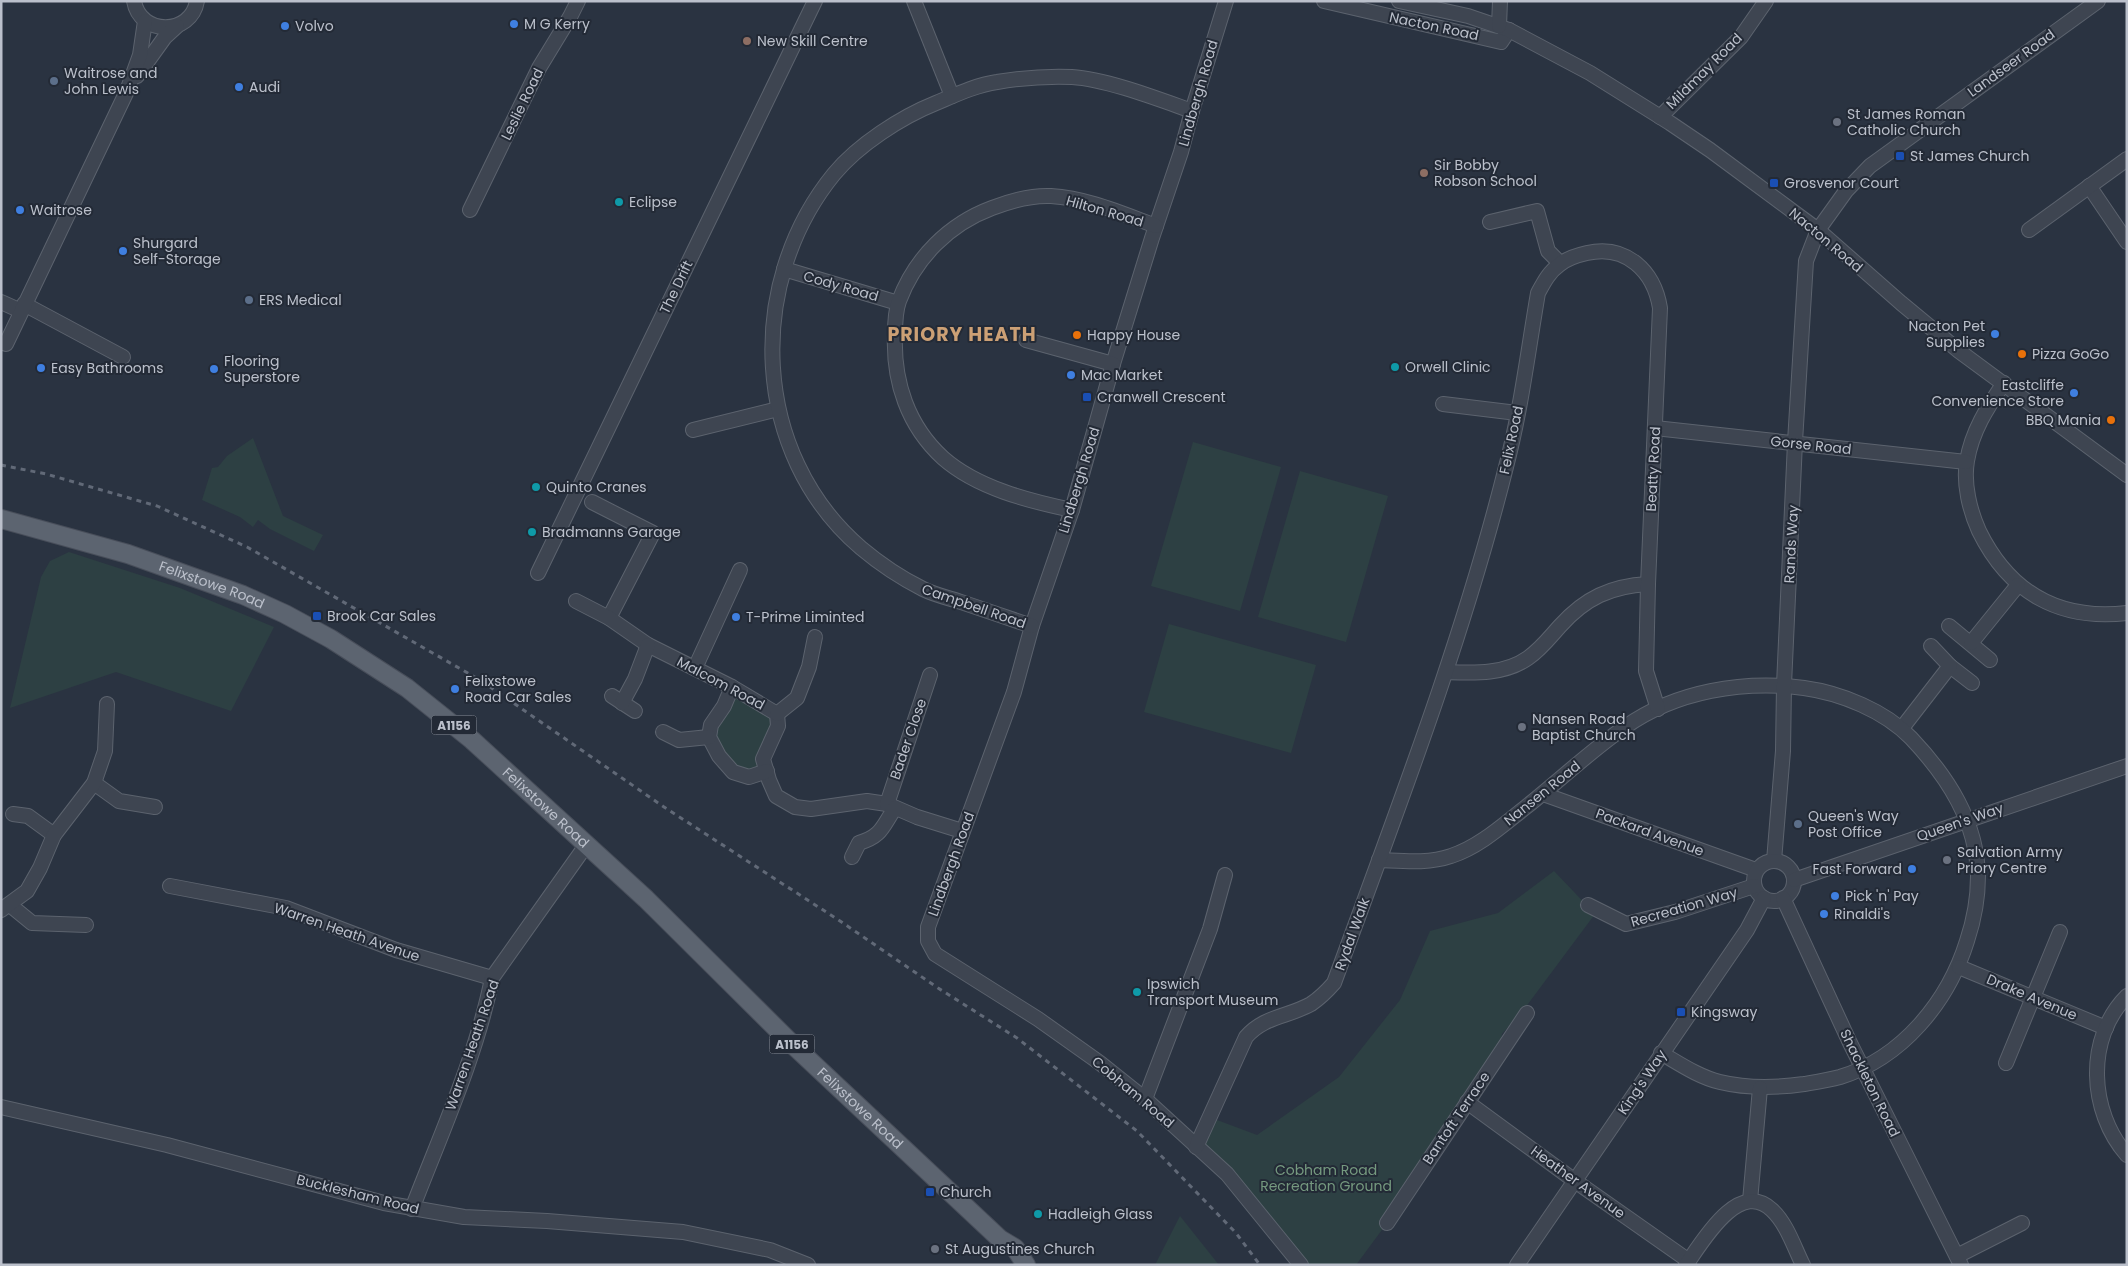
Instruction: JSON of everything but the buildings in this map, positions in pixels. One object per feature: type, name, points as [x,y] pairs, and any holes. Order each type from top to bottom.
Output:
[{"type":"main road","name":"Felixstowe Road","points":[[1,519],[86,541],[220,586],[285,614],[376,666],[432,706],[646,899],[792,1044],[1000,1239],[1014,1248],[1026,1265]]},
{"type":"main road","name":"Felixstowe Road","points":[[1000,1239],[1010,1265]]},
{"type":"street","points":[[134,1],[139,15],[155,27],[177,26]]},
{"type":"street","points":[[126,91],[165,37],[186,21],[197,1]]},
{"type":"street","name":"Leslie Road","points":[[470,210],[539,68],[578,1]]},
{"type":"street","name":"The Drift","points":[[538,573],[815,1]]},
{"type":"street","points":[[914,1],[952,96]]},
{"type":"street","name":"Lindbergh Road","points":[[936,954],[928,941],[928,927],[1014,692],[1032,626],[1072,510],[1114,364],[1156,226],[1181,152],[1226,1]]},
{"type":"street","name":"Nacton Road","points":[[1324,1],[1501,42],[1504,28]]},
{"type":"street","name":"Nacton Road","points":[[1399,1],[1468,16],[1504,28],[1590,73],[1660,117],[1710,150],[1818,230],[1907,309],[1959,351],[2127,475]]},
{"type":"street","points":[[1500,1],[1504,28]]},
{"type":"street","name":"Mildmay Road","points":[[1660,117],[1666,108],[1741,37],[1766,1]]},
{"type":"street","name":"Landseer Road","points":[[1818,230],[1846,191],[1870,166],[2098,1]]},
{"type":"street","points":[[6,344],[126,91],[140,55],[145,21]]},
{"type":"street","name":"Campbell Road","points":[[1032,626],[925,591],[889,570],[861,548],[837,525],[808,483],[796,460],[778,410],[772,341],[776,298],[784,269],[798,232],[817,197],[836,171],[889,126],[920,109],[952,96],[994,82],[1072,77],[1100,82],[1192,110]]},
{"type":"street","points":[[2028,230],[2127,159]]},
{"type":"street","points":[[2089,186],[2127,242]]},
{"type":"street","name":"Hilton Road","points":[[1072,510],[1044,504],[974,479],[944,458],[930,443],[912,419],[899,385],[894,352],[898,303],[916,267],[934,244],[956,226],[978,213],[1000,205],[1029,198],[1051,196],[1108,209],[1156,226]]},
{"type":"street","points":[[1490,222],[1537,211],[1548,251],[1560,263]]},
{"type":"street","name":"Rands Way","points":[[1774,860],[1783,751],[1784,685],[1795,442],[1806,261],[1818,230]]},
{"type":"street","name":"Felix Road","points":[[1446,672],[1499,493],[1517,413],[1538,293],[1547,276],[1560,263],[1580,254],[1598,250],[1611,251]]},
{"type":"street","name":"Beatty Road","points":[[1611,251],[1634,262],[1645,272],[1658,295],[1660,308],[1646,671],[1658,708]]},
{"type":"street","name":"Cody Road","points":[[784,269],[898,303]]},
{"type":"street","points":[[1,302],[23,307],[123,357]]},
{"type":"street","points":[[1026,340],[1114,364]]},
{"type":"street","points":[[2004,384],[1978,424],[1966,462],[1968,493],[1971,510],[1977,526],[2003,571],[2018,585],[2048,602],[2083,613],[2099,615],[2127,613]]},
{"type":"street","points":[[1443,404],[1517,413]]},
{"type":"street","points":[[693,430],[778,410]]},
{"type":"street","name":"Gorse Road","points":[[1655,428],[1966,462]]},
{"type":"street","points":[[592,502],[653,533],[609,618]]},
{"type":"street","points":[[695,668],[740,570]]},
{"type":"street","points":[[1446,672],[1475,673],[1507,668],[1527,659],[1546,643],[1581,606],[1596,597],[1627,585],[1648,584]]},
{"type":"street","points":[[1971,643],[2018,585]]},
{"type":"street","name":"Malcom Road","points":[[576,601],[609,618],[648,645],[732,687],[777,714],[778,726],[764,759],[776,796],[795,807],[811,809],[867,801],[891,806],[962,831]]},
{"type":"street","points":[[1949,626],[1990,660]]},
{"type":"street","points":[[777,714],[797,698],[809,667],[815,637]]},
{"type":"street","points":[[635,711],[617,700],[635,679],[648,645]]},
{"type":"street","points":[[1932,646],[1950,666],[1972,683]]},
{"type":"street","points":[[1902,728],[1950,666]]},
{"type":"street","name":"Rydal Walk","points":[[1196,1147],[1246,1037],[1255,1027],[1310,1004],[1322,996],[1334,983],[1446,672]]},
{"type":"street","name":"Bader Close","points":[[852,856],[859,843],[868,841],[878,834],[891,806],[930,675]]},
{"type":"street","name":"Nansen Road","points":[[1379,860],[1421,862],[1446,858],[1470,849],[1543,794],[1626,726],[1658,708],[1720,688],[1784,685],[1819,690],[1848,699],[1902,728],[1932,761],[1968,820],[1977,853],[1976,907],[1959,967],[1939,1001],[1913,1032],[1891,1052],[1840,1077],[1760,1088],[1718,1082],[1696,1074],[1661,1053]]},
{"type":"street","points":[[732,687],[724,706],[711,725],[710,737],[719,756],[733,772],[748,776],[767,771]]},
{"type":"street","points":[[86,925],[32,923],[6,907],[27,891],[40,868],[54,835],[94,783],[105,751],[107,704]]},
{"type":"street","points":[[663,732],[679,740],[710,737]]},
{"type":"street","name":"Queen's Way","points":[[1794,880],[2127,766]]},
{"type":"street","points":[[94,783],[119,801],[155,807]]},
{"type":"street","name":"Packard Avenue","points":[[1543,794],[1756,870]]},
{"type":"street","points":[[13,814],[28,816],[54,835]]},
{"type":"street","name":"Warren Heath Road","points":[[412,1209],[461,1082],[489,996],[492,978],[587,844]]},
{"type":"street","points":[[1774,860],[1786,864],[1794,880],[1790,892],[1783,898],[1772,901],[1764,898],[1754,886],[1753,879],[1756,870],[1761,865],[1774,860]]},
{"type":"street","points":[[1145,1099],[1206,938],[1226,875]]},
{"type":"street","name":"Warren Heath Avenue","points":[[170,886],[286,908],[396,950],[492,978]]},
{"type":"street","name":"Recreation Way","points":[[1588,905],[1626,924],[1675,912],[1754,886]]},
{"type":"street","name":"King's Way","points":[[1517,1265],[1661,1053],[1748,930],[1764,898]]},
{"type":"street","name":"Shackleton Road","points":[[1783,898],[1862,1067],[1959,1260]]},
{"type":"street","points":[[2006,1062],[2060,932]]},
{"type":"street","name":"Cobham Road","points":[[936,954],[1038,1019],[1100,1063],[1145,1099],[1227,1174],[1301,1265]]},
{"type":"street","name":"Drake Avenue","points":[[1959,967],[2106,1028]]},
{"type":"street","points":[[2127,996],[2106,1028],[2101,1044],[2098,1089],[2101,1107],[2108,1126],[2127,1155]]},
{"type":"street","name":"Bantoft Terrace","points":[[1387,1223],[1526,1013]]},
{"type":"street","points":[[1750,1201],[1760,1088]]},
{"type":"street","name":"Heather Avenue","points":[[1467,1102],[1688,1263]]},
{"type":"street","name":"Bucklesham Road","points":[[1,1107],[167,1145],[412,1209],[464,1217],[652,1228],[696,1234],[770,1250],[808,1265]]},
{"type":"street","points":[[1688,1263],[1722,1216],[1738,1204],[1750,1201],[1762,1203],[1772,1210],[1782,1223],[1803,1265]]},
{"type":"street","points":[[1959,1260],[2022,1223]]},
{"type":"green space","points":[[253,438],[283,516],[323,535],[314,551],[270,529],[258,520],[253,527],[240,517],[202,500],[212,468],[218,467],[227,456]]},
{"type":"green space","points":[[1193,442],[1281,467],[1240,611],[1151,586]]},
{"type":"green space","points":[[1300,471],[1388,496],[1346,642],[1258,617]]},
{"type":"green space","points":[[69,552],[180,588],[274,627],[231,711],[116,672],[10,708],[41,577],[50,561]]},
{"type":"green space","points":[[1169,624],[1316,665],[1291,753],[1144,712]]},
{"type":"green space","points":[[732,687],[777,714],[767,771],[733,772],[711,725]]},
{"type":"green space","name":"Cobham Road Recreation Ground","points":[[1554,871],[1595,914],[1528,1004],[1502,1034],[1500,1047],[1387,1223],[1356,1265],[1301,1265],[1196,1147],[1209,1117],[1257,1135],[1339,1077],[1400,1000],[1430,931],[1498,913]]},
{"type":"green space","points":[[1180,1216],[1219,1265],[1155,1265]]},
{"type":"railway","points":[[1,465],[46,474],[157,506],[247,547],[480,680],[664,807],[1017,1038],[1137,1131],[1236,1233],[1260,1265]]},
{"type":"place","name":"M G Kerry","points":[[514,24]]},
{"type":"place","name":"Volvo","points":[[285,26]]},
{"type":"place","name":"New Skill Centre","points":[[747,41]]},
{"type":"place","name":"Waitrose and John Lewis","points":[[54,81]]},
{"type":"place","name":"Audi","points":[[239,87]]},
{"type":"place","name":"St James Roman Catholic Church","points":[[1837,122]]},
{"type":"place","name":"St James Church","points":[[1900,156]]},
{"type":"place","name":"Sir Bobby Robson School","points":[[1424,173]]},
{"type":"place","name":"Grosvenor Court","points":[[1774,183]]},
{"type":"place","name":"Eclipse","points":[[619,202]]},
{"type":"place","name":"Waitrose","points":[[20,210]]},
{"type":"place","name":"Shurgard Self-Storage","points":[[123,251]]},
{"type":"place","name":"ERS Medical","points":[[249,300]]},
{"type":"place","name":"Nacton Pet Supplies","points":[[1995,334]]},
{"type":"place","name":"Happy House","points":[[1077,335]]},
{"type":"place","name":"Pizza GoGo","points":[[2022,354]]},
{"type":"place","name":"Orwell Clinic","points":[[1395,367]]},
{"type":"place","name":"Easy Bathrooms","points":[[41,368]]},
{"type":"place","name":"Flooring Superstore","points":[[214,369]]},
{"type":"place","name":"Mac Market","points":[[1071,375]]},
{"type":"place","name":"Eastcliffe Convenience Store","points":[[2074,393]]},
{"type":"place","name":"Cranwell Crescent","points":[[1087,397]]},
{"type":"place","name":"BBQ Mania","points":[[2111,420]]},
{"type":"place","name":"Quinto Cranes","points":[[536,487]]},
{"type":"place","name":"Bradmanns Garage","points":[[532,532]]},
{"type":"place","name":"Brook Car Sales","points":[[317,616]]},
{"type":"place","name":"T-Prime Liminted","points":[[736,617]]},
{"type":"place","name":"Felixstowe Road Car Sales","points":[[455,689]]},
{"type":"place","name":"Nansen Road Baptist Church","points":[[1522,727]]},
{"type":"place","name":"Queen's Way Post Office","points":[[1798,824]]},
{"type":"place","name":"Salvation Army Priory Centre","points":[[1947,860]]},
{"type":"place","name":"Fast Forward","points":[[1912,869]]},
{"type":"place","name":"Pick 'n' Pay","points":[[1835,896]]},
{"type":"place","name":"Rinaldi's","points":[[1824,914]]},
{"type":"place","name":"Ipswich Transport Museum","points":[[1137,992]]},
{"type":"place","name":"Kingsway","points":[[1681,1012]]},
{"type":"place","name":"Church","points":[[930,1192]]},
{"type":"place","name":"Hadleigh Glass","points":[[1038,1214]]},
{"type":"place","name":"St Augustines Church","points":[[935,1249]]},
{"type":"district","name":"PRIORY HEATH","points":[[962,334]]}]
